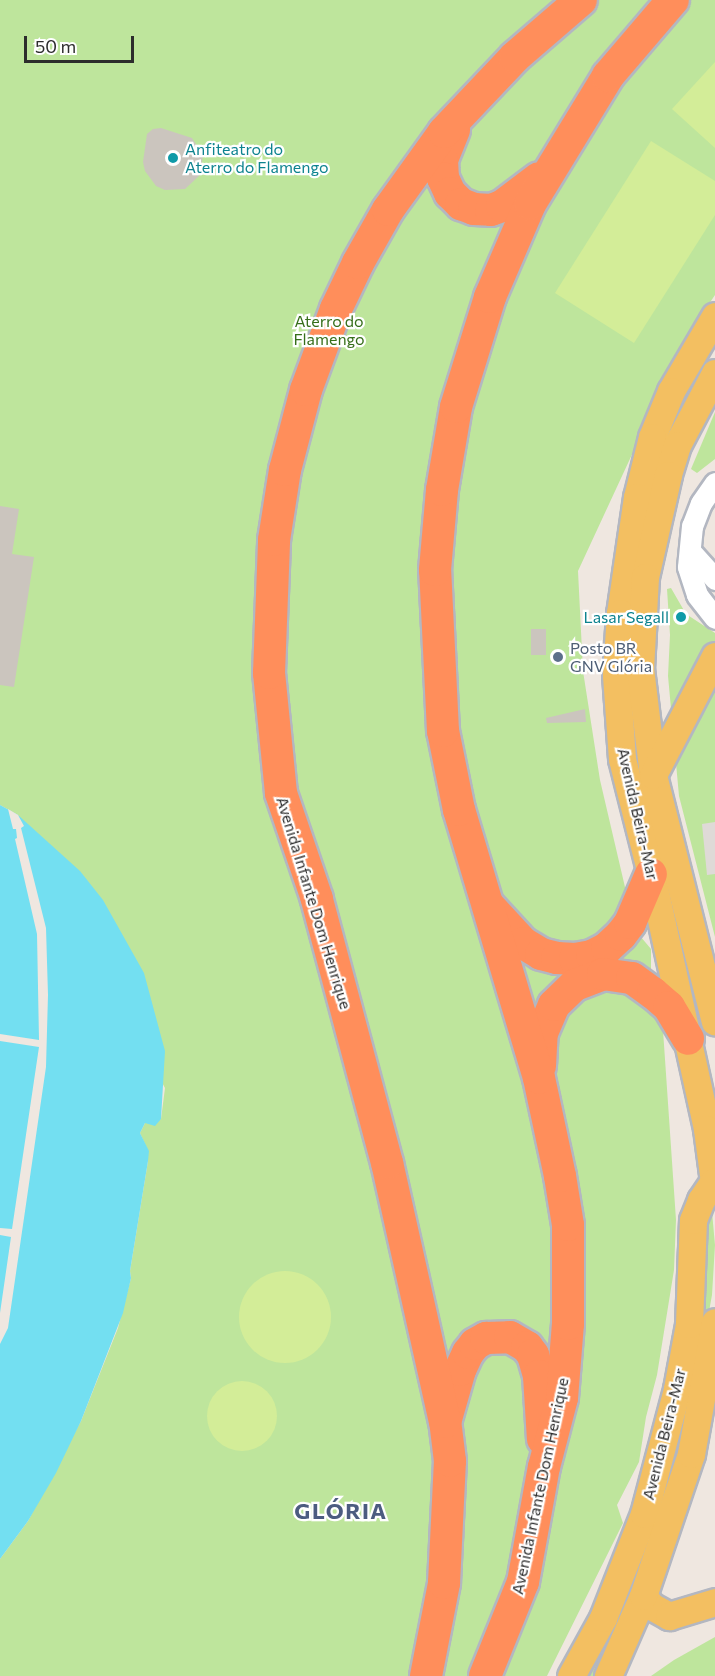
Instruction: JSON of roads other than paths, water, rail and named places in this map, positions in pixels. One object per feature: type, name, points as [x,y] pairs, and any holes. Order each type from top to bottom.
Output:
[{"type":"highway","name":"Avenida Infante Dom Henrique","points":[[426,1676],[444,1583],[450,1461],[445,1422],[387,1163],[317,899],[281,793],[269,673],[274,540],[285,470],[306,390],[336,309],[358,262],[417,167],[444,132],[515,57],[581,0]]},
{"type":"highway","name":"Avenida Infante Dom Henrique","points":[[485,1676],[523,1582],[544,1467],[562,1398],[569,1275],[565,1205],[539,1078],[484,901],[459,810],[443,730],[437,644],[436,558],[442,490],[456,407],[490,297],[530,204],[547,172],[609,76],[673,0]]},
{"type":"highway","points":[[461,116],[442,160],[443,178],[450,193],[461,204],[474,209],[491,210],[502,206],[547,172]]},
{"type":"highway","points":[[484,901],[523,943],[541,954],[575,959],[592,956],[607,948],[621,935],[630,923],[651,874]]},
{"type":"highway","points":[[539,1078],[542,1033],[554,1005],[575,985],[603,974],[632,978],[653,993],[669,1008],[688,1039]]},
{"type":"highway","points":[[445,1422],[460,1370],[468,1353],[475,1344],[486,1338],[510,1337],[527,1347],[535,1362],[544,1467]]},
{"type":"main road","name":"Avenida Beira-Mar","points":[[571,1676],[603,1618],[644,1514],[677,1389],[687,1335],[693,1220],[714,1184],[707,1129],[688,1039],[651,874],[622,759],[616,675],[620,614],[637,497],[652,437],[671,391],[715,316]]},
{"type":"main road","name":"Avenida Beira-Mar","points":[[715,373],[677,445],[668,475],[645,577],[640,668],[652,775],[715,1021]]},
{"type":"main road","points":[[652,775],[715,656]]},
{"type":"main road","name":"Avenida Beira-Mar","points":[[608,1676],[643,1596],[691,1454],[715,1322]]},
{"type":"main road","points":[[643,1596],[651,1606],[669,1616],[715,1602]]},
{"type":"street","points":[[715,483],[700,503],[692,526],[689,577],[697,595],[715,618]]},
{"type":"street","points":[[690,551],[715,579]]},
{"type":"water","points":[[0,805],[18,815],[80,871],[103,900],[144,973],[165,1051],[161,1119],[155,1126],[145,1123],[140,1133],[149,1151],[130,1271],[131,1278],[123,1313],[81,1421],[56,1473],[28,1521],[0,1559]]},
{"type":"place","name":"Anfiteatro do Aterro do Flamengo","points":[[173,158]]},
{"type":"place","name":"Lasar Segall","points":[[681,617]]},
{"type":"place","name":"Posto BR GNV Glória","points":[[558,657]]},
{"type":"district","name":"GLÓRIA","points":[[341,1511]]},
{"type":"park label","name":"Aterro do Flamengo","points":[[329,330]]}]
